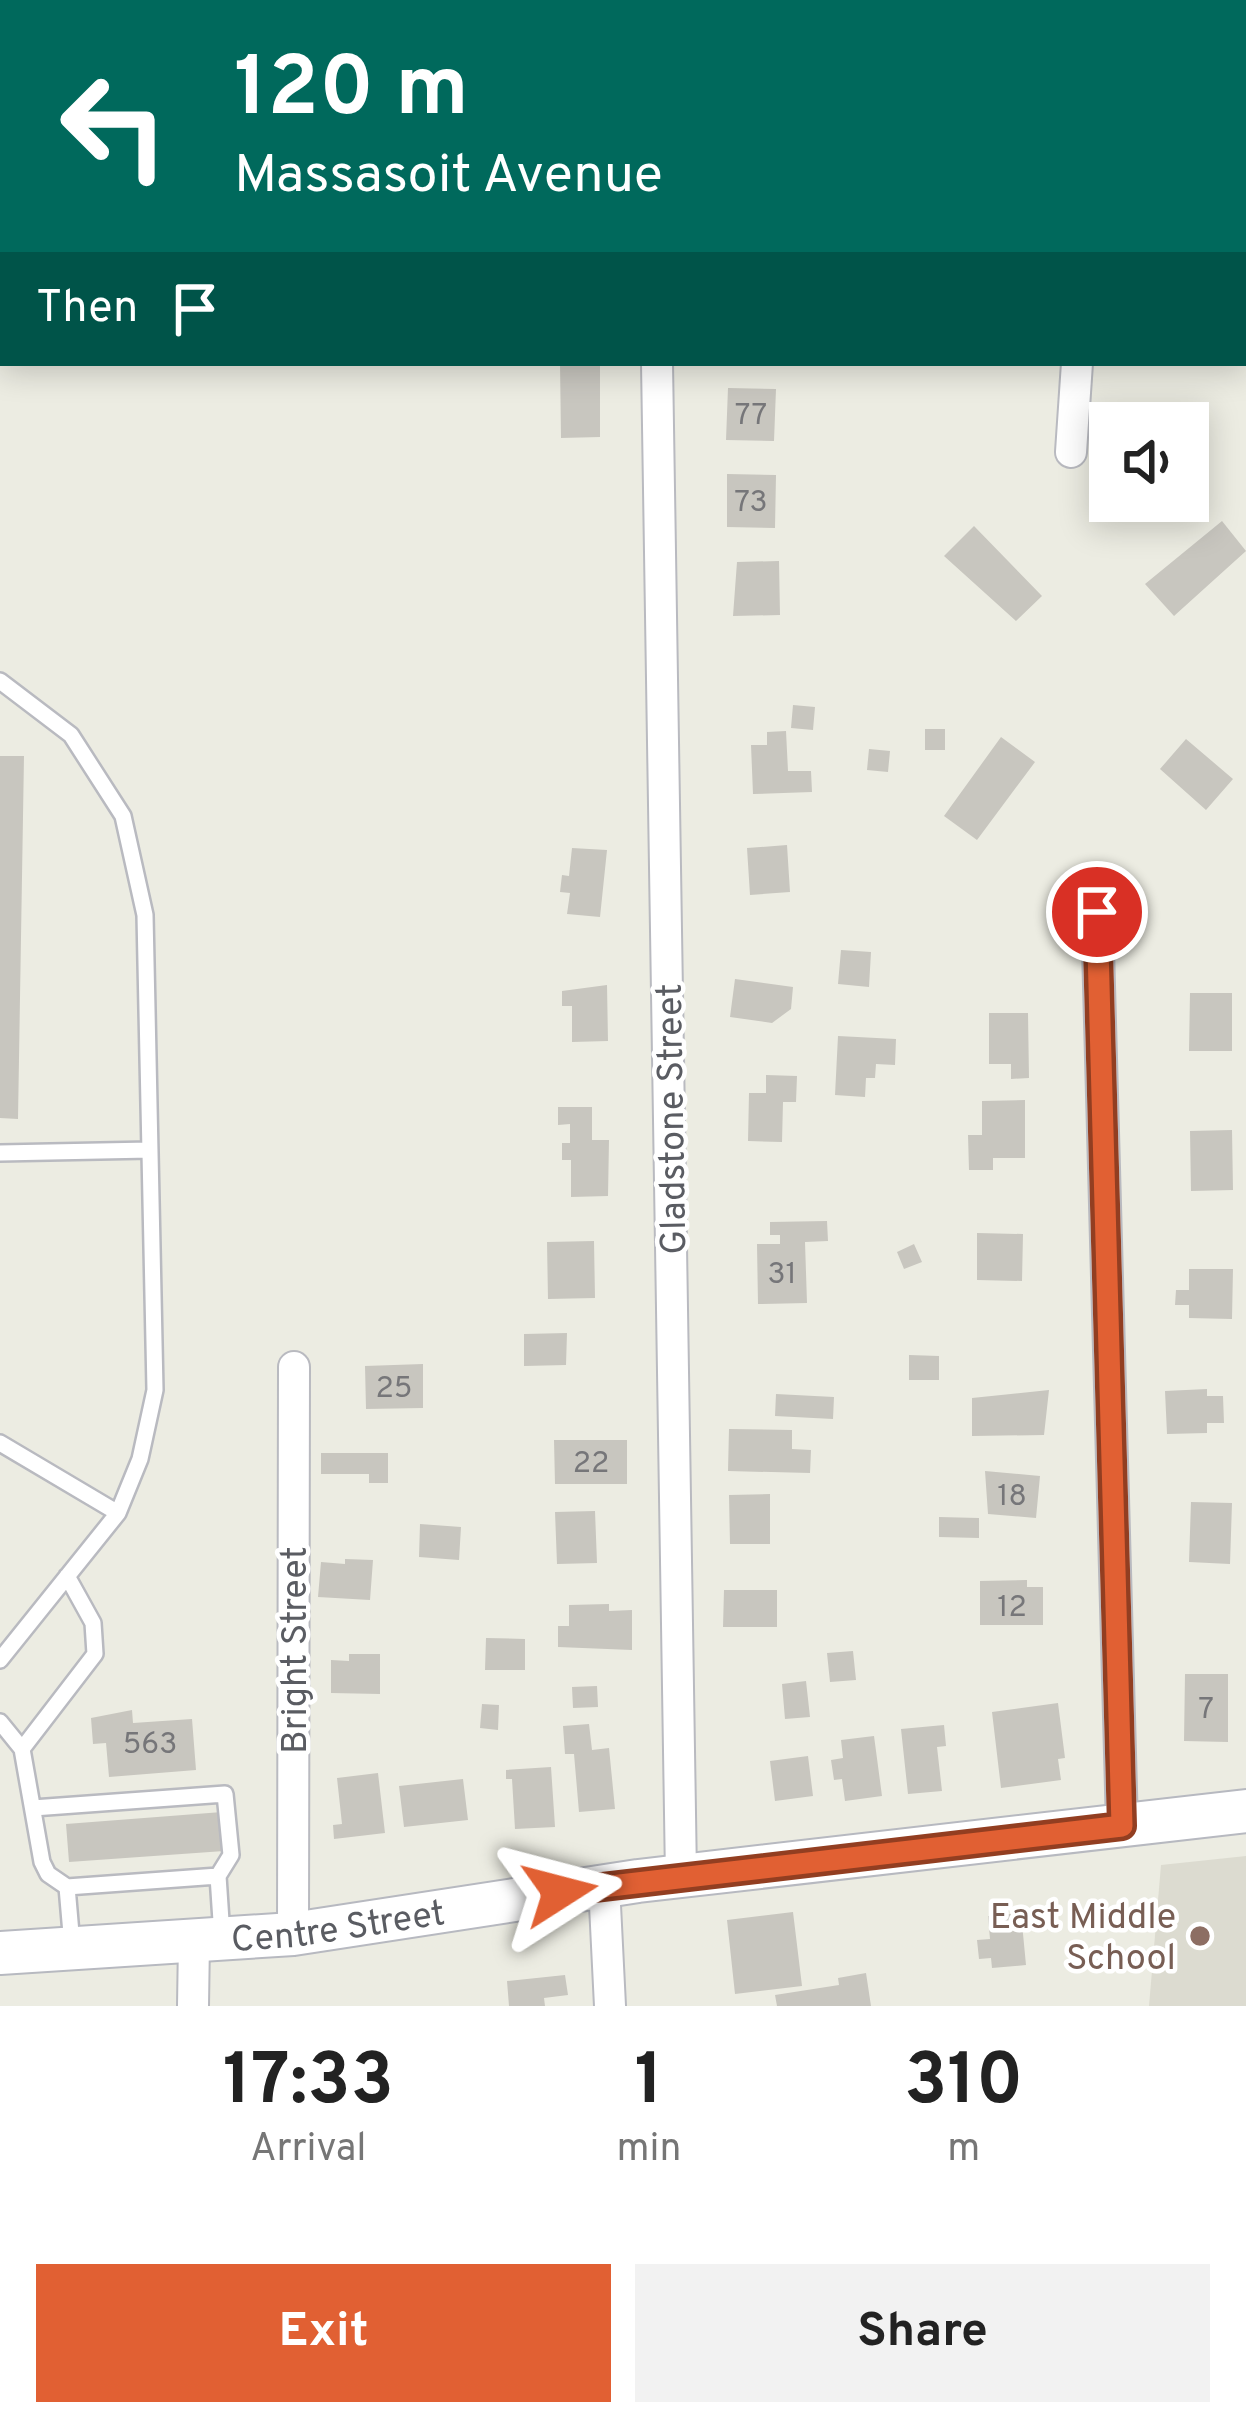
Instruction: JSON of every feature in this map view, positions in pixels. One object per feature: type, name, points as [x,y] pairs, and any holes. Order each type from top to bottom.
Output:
[{"type":"main road","name":"Centre Street","points":[[0,1953],[293,1934],[604,1885],[1246,1811]]},
{"type":"street","name":"Gladstone Street","points":[[657,366],[682,1876]]},
{"type":"street","points":[[1071,452],[1077,366]]},
{"type":"street","points":[[1097,912],[1122,1826]]},
{"type":"street","name":"Bright Street","points":[[293,1934],[294,1367]]},
{"type":"street","points":[[604,1885],[610,2006]]},
{"type":"street","points":[[194,2006],[208,1940]]},
{"type":"lane","points":[[0,681],[71,735],[124,816],[145,916],[155,1390],[140,1459],[118,1513],[0,1660]]},
{"type":"lane","points":[[0,1153],[150,1150]]},
{"type":"lane","points":[[0,1443],[118,1513]]},
{"type":"lane","points":[[22,1749],[95,1654],[93,1623],[67,1576]]},
{"type":"lane","points":[[0,1722],[22,1749],[47,1874],[67,1887],[218,1876]]},
{"type":"lane","points":[[33,1808],[225,1794],[231,1855],[218,1876],[208,1940]]},
{"type":"lane","points":[[67,1887],[73,1948]]},
{"type":"shaded area","name":"East Middle School","points":[[1246,1856],[1246,2006],[1149,2006],[1161,1865]]},
{"type":"building","points":[[560,366],[600,366],[600,437],[561,438]]},
{"type":"building","points":[[728,388],[776,389],[774,441],[726,440]]},
{"type":"building","points":[[727,474],[776,475],[775,528],[727,527]]},
{"type":"building","points":[[1222,521],[1246,551],[1174,616],[1145,584]]},
{"type":"building","points":[[974,526],[1042,596],[1016,621],[944,556]]},
{"type":"building","points":[[779,561],[780,615],[733,616],[737,562]]},
{"type":"building","points":[[793,705],[815,707],[813,730],[791,728]]},
{"type":"building","points":[[925,729],[945,729],[945,750],[925,750]]},
{"type":"building","points":[[786,731],[788,771],[811,771],[812,792],[753,794],[751,745],[767,745],[767,732]]},
{"type":"building","points":[[1001,737],[1035,762],[977,840],[944,816]]},
{"type":"building","points":[[1186,739],[1233,779],[1206,810],[1160,769]]},
{"type":"building","points":[[869,749],[890,751],[888,772],[867,770]]},
{"type":"building","points":[[0,756],[24,756],[18,1119],[0,1118]]},
{"type":"building","points":[[787,845],[790,892],[750,895],[747,848]]},
{"type":"building","points":[[572,848],[607,850],[600,917],[567,914],[570,893],[560,892],[562,875],[569,876]]},
{"type":"building","points":[[841,950],[871,952],[869,987],[838,984]]},
{"type":"building","points":[[735,979],[793,987],[791,1009],[772,1023],[730,1017]]},
{"type":"building","points":[[607,985],[608,1041],[572,1042],[572,1006],[562,1006],[562,991]]},
{"type":"building","points":[[1190,993],[1232,993],[1232,1051],[1189,1051]]},
{"type":"building","points":[[989,1013],[1028,1013],[1029,1078],[1011,1079],[1011,1064],[989,1064]]},
{"type":"building","points":[[838,1036],[896,1039],[895,1065],[876,1064],[875,1078],[866,1078],[865,1097],[835,1095]]},
{"type":"building","points":[[766,1075],[797,1076],[796,1102],[783,1102],[782,1142],[748,1141],[749,1093],[766,1093]]},
{"type":"building","points":[[1025,1100],[1025,1158],[993,1158],[993,1170],[969,1170],[968,1135],[982,1135],[982,1101]]},
{"type":"building","points":[[558,1107],[592,1107],[592,1140],[609,1140],[608,1196],[571,1197],[571,1160],[562,1160],[562,1143],[570,1143],[570,1124],[558,1125]]},
{"type":"building","points":[[1232,1130],[1233,1190],[1191,1191],[1190,1131]]},
{"type":"building","points":[[827,1221],[828,1241],[805,1242],[807,1303],[758,1304],[757,1244],[780,1244],[780,1235],[770,1235],[770,1222]]},
{"type":"building","points":[[977,1233],[1023,1234],[1022,1281],[977,1280]]},
{"type":"building","points":[[594,1241],[595,1298],[548,1299],[547,1242]]},
{"type":"building","points":[[914,1244],[922,1262],[904,1269],[897,1252]]},
{"type":"building","points":[[1189,1269],[1233,1269],[1232,1319],[1189,1318],[1189,1305],[1175,1305],[1176,1290],[1189,1290]]},
{"type":"building","points":[[567,1333],[566,1365],[524,1366],[524,1334]]},
{"type":"building","points":[[909,1355],[939,1356],[939,1380],[909,1380]]},
{"type":"building","points":[[423,1364],[423,1408],[366,1409],[365,1366]]},
{"type":"building","points":[[1207,1389],[1207,1396],[1223,1396],[1224,1423],[1207,1423],[1207,1433],[1167,1434],[1165,1391]]},
{"type":"building","points":[[1049,1390],[1044,1435],[972,1436],[972,1398]]},
{"type":"building","points":[[776,1394],[834,1397],[833,1419],[775,1416]]},
{"type":"building","points":[[729,1429],[792,1430],[792,1449],[811,1450],[810,1473],[728,1471]]},
{"type":"building","points":[[554,1440],[627,1440],[627,1484],[555,1484]]},
{"type":"building","points":[[321,1453],[388,1453],[388,1483],[369,1483],[369,1474],[321,1474]]},
{"type":"building","points":[[985,1471],[1040,1476],[1036,1518],[988,1514]]},
{"type":"building","points":[[770,1494],[770,1544],[730,1544],[729,1495]]},
{"type":"building","points":[[1191,1502],[1232,1503],[1230,1564],[1189,1562]]},
{"type":"building","points":[[595,1511],[597,1563],[557,1564],[555,1512]]},
{"type":"building","points":[[939,1517],[979,1518],[979,1538],[939,1537]]},
{"type":"building","points":[[420,1524],[461,1527],[459,1560],[419,1557]]},
{"type":"building","points":[[345,1559],[373,1560],[370,1600],[318,1597],[321,1562],[345,1564]]},
{"type":"building","points":[[1027,1580],[1027,1587],[1043,1587],[1043,1625],[980,1625],[980,1581]]},
{"type":"building","points":[[724,1590],[777,1590],[777,1627],[723,1627]]},
{"type":"building","points":[[609,1604],[609,1611],[632,1610],[632,1650],[558,1647],[558,1626],[569,1626],[569,1605]]},
{"type":"building","points":[[486,1638],[525,1639],[525,1670],[485,1670]]},
{"type":"building","points":[[853,1651],[856,1680],[830,1682],[827,1653]]},
{"type":"building","points":[[349,1654],[380,1654],[380,1694],[331,1693],[331,1660],[349,1661]]},
{"type":"building","points":[[1185,1674],[1228,1674],[1228,1742],[1184,1741]]},
{"type":"building","points":[[806,1681],[810,1717],[785,1719],[782,1684]]},
{"type":"building","points":[[597,1686],[598,1707],[573,1708],[572,1687]]},
{"type":"building","points":[[1058,1703],[1065,1758],[1058,1759],[1061,1780],[1001,1788],[992,1712]]},
{"type":"building","points":[[482,1704],[499,1705],[498,1730],[480,1728]]},
{"type":"building","points":[[132,1710],[133,1723],[192,1719],[196,1770],[109,1777],[106,1743],[93,1744],[91,1718]]},
{"type":"building","points":[[589,1724],[592,1750],[609,1748],[615,1809],[579,1812],[574,1754],[565,1754],[563,1726]]},
{"type":"building","points":[[944,1725],[946,1746],[937,1747],[942,1791],[908,1794],[901,1729]]},
{"type":"building","points":[[874,1736],[882,1796],[845,1801],[842,1779],[834,1780],[831,1760],[843,1758],[841,1740]]},
{"type":"building","points":[[808,1756],[813,1796],[775,1801],[770,1761]]},
{"type":"building","points":[[551,1767],[555,1827],[515,1829],[512,1779],[506,1779],[506,1770]]},
{"type":"building","points":[[378,1773],[385,1833],[334,1839],[333,1825],[342,1824],[337,1778]]},
{"type":"building","points":[[463,1779],[468,1820],[404,1827],[399,1786]]},
{"type":"building","points":[[222,1812],[224,1851],[69,1862],[66,1824]]},
{"type":"building","points":[[793,1912],[802,1986],[735,1994],[727,1920]]},
{"type":"building","points":[[1021,1913],[1026,1965],[992,1968],[991,1958],[979,1959],[977,1940],[990,1939],[988,1916]]},
{"type":"building","points":[[866,1973],[871,2006],[777,2006],[775,1995],[839,1985],[838,1978]]},
{"type":"building","points":[[565,1975],[568,1995],[544,1998],[545,2006],[509,2006],[507,1981]]},
{"type":"place","name":"East Middle School","points":[[1200,1936]]},
{"type":"route","points":[[560,1892],[1122,1826],[1097,912]]}]
